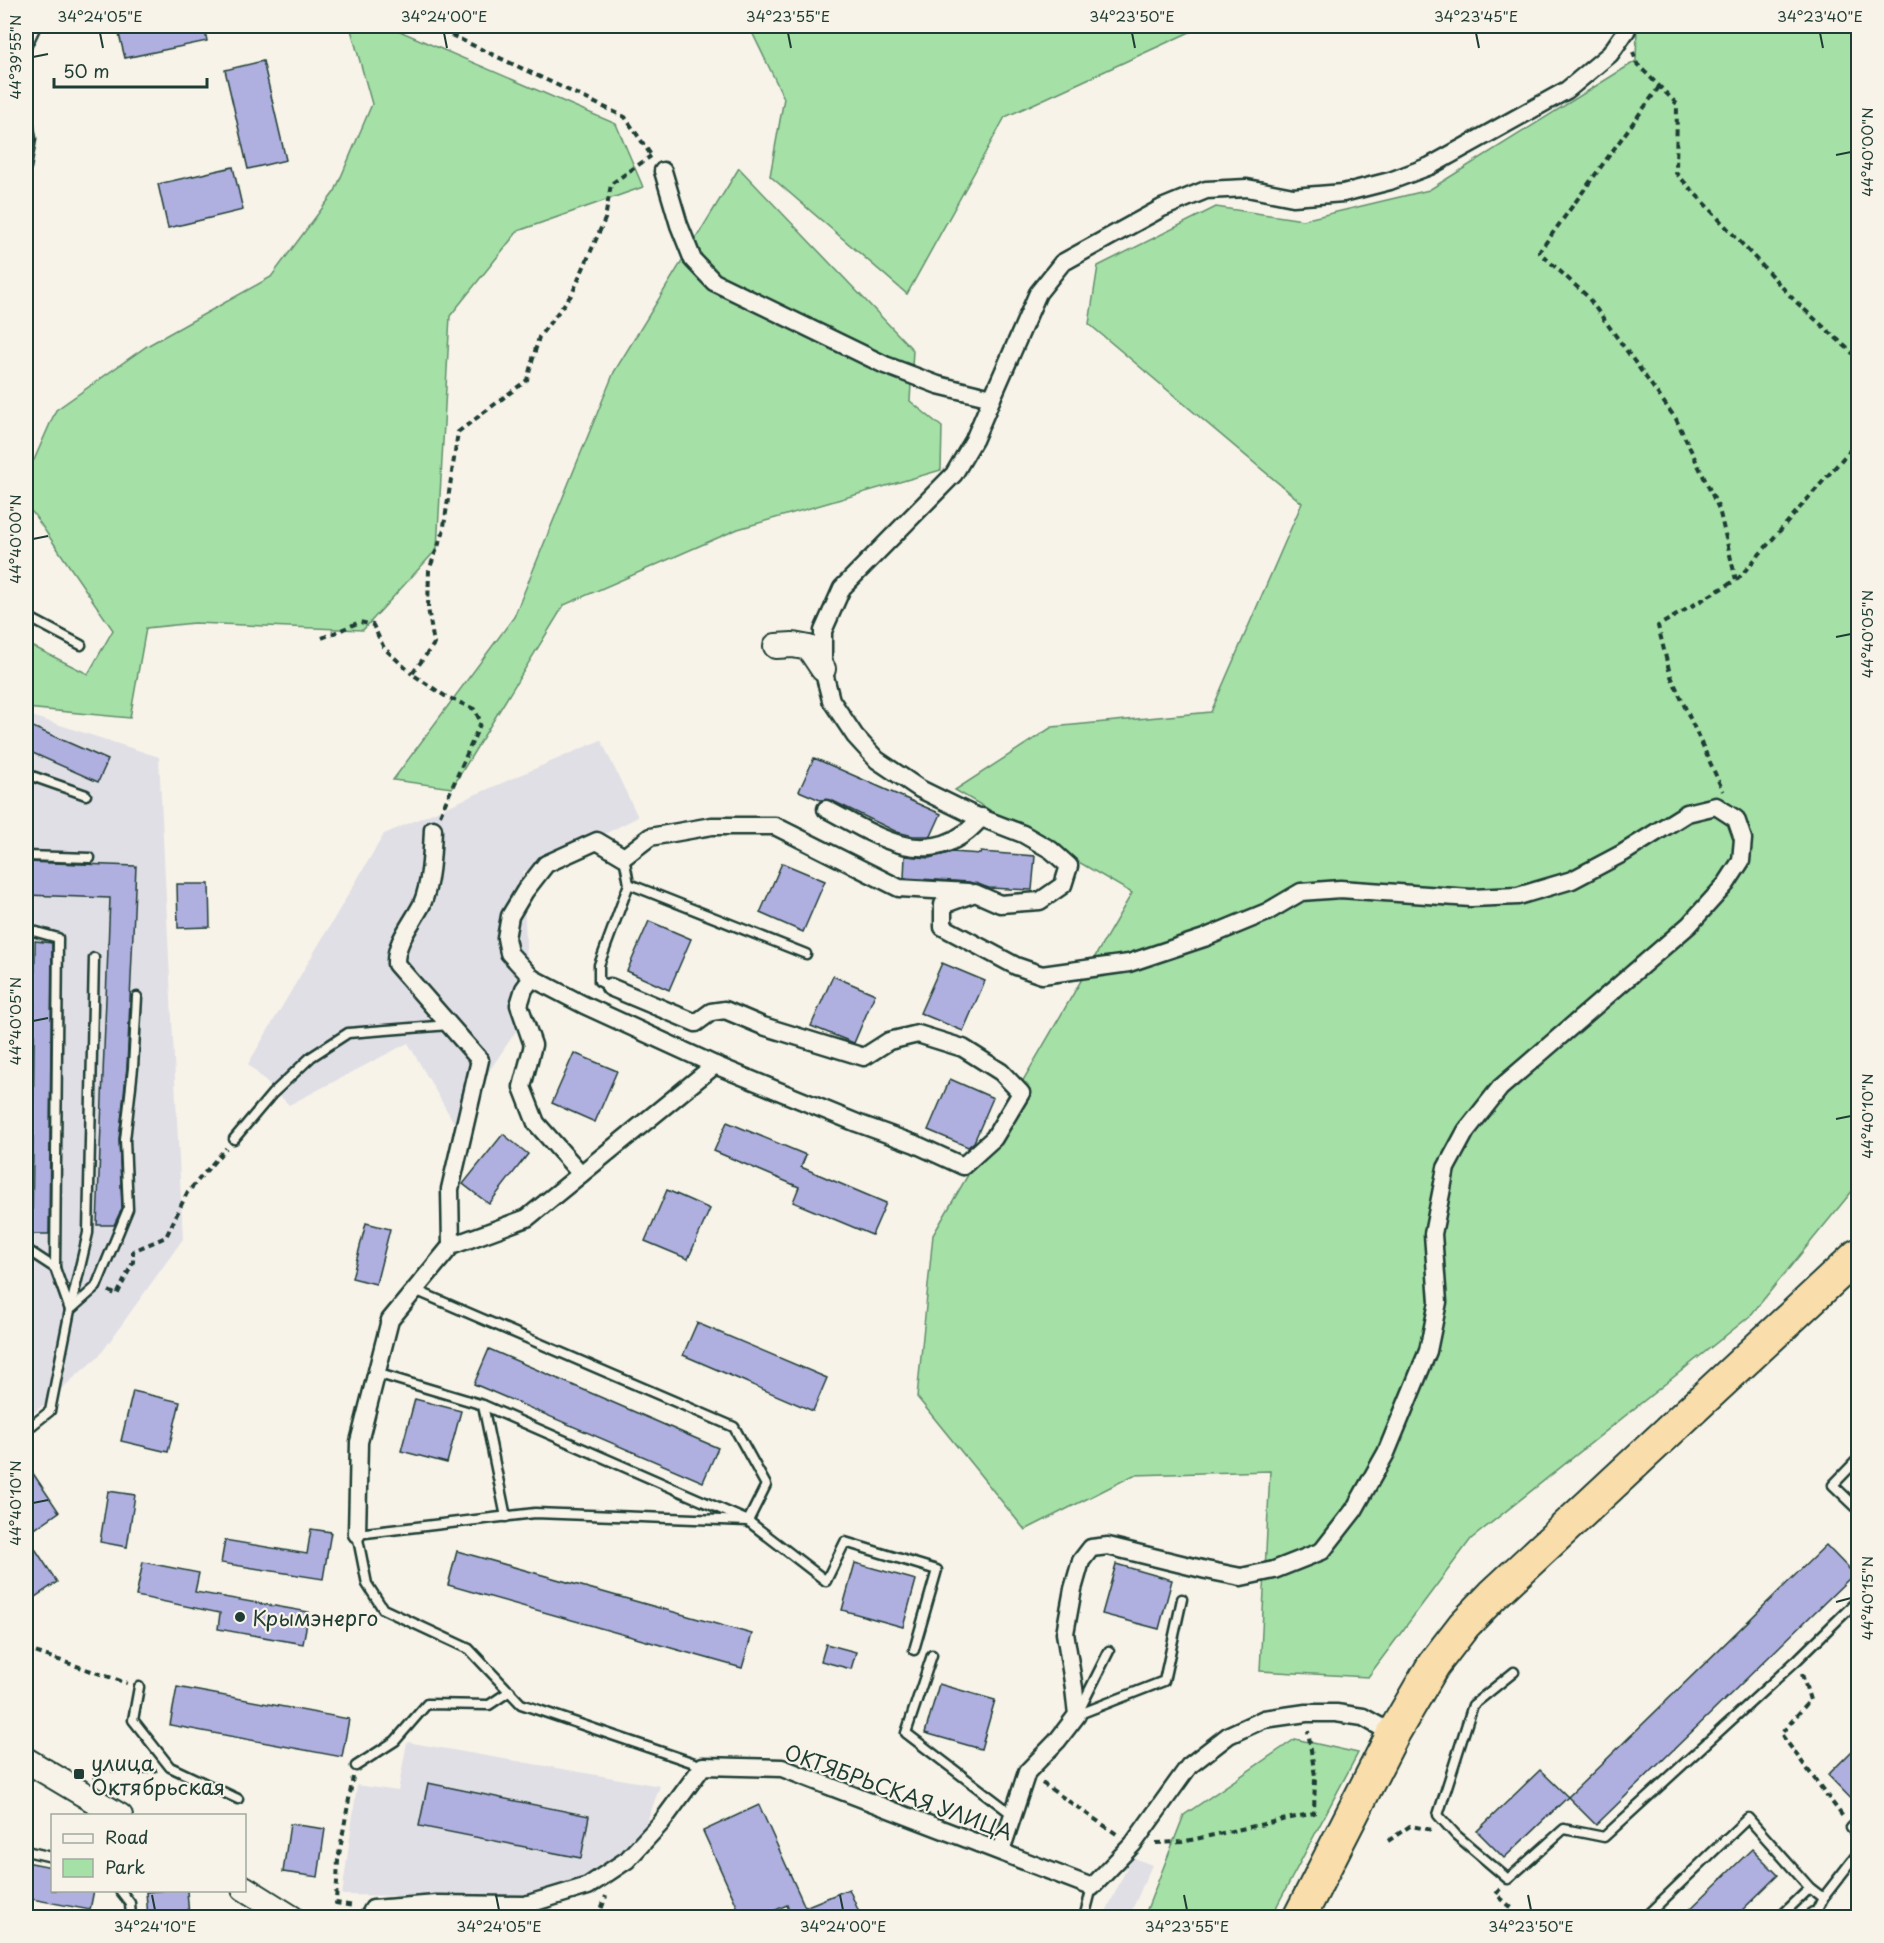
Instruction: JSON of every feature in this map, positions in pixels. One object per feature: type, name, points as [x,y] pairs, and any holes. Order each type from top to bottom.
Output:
[{"type":"highway","points":[[1299,1917],[1393,1734],[1434,1664],[1464,1625],[1493,1595],[1858,1255]]},
{"type":"main road","points":[[776,646],[793,645],[809,648],[823,669]]},
{"type":"main road","points":[[26,1760],[118,1814]]},
{"type":"main road","points":[[246,1889],[292,1917]]},
{"type":"street","points":[[610,987],[696,1023],[711,1012],[725,1010],[763,1026],[864,1057],[889,1041],[918,1034],[963,1048],[1001,1072],[1021,1093],[994,1138],[963,1166],[915,1144],[715,1065],[584,1005],[532,978],[509,953],[506,938],[510,916],[525,891],[546,864],[597,841],[624,857],[650,837],[712,826],[775,826],[899,888],[975,893],[1000,904],[1040,901],[1063,885],[1069,866],[1051,850],[1023,834],[920,789],[877,760],[855,736],[831,700],[823,669],[823,632],[842,588],[954,474],[974,440],[1038,293],[1062,263],[1162,208],[1206,190],[1247,188],[1293,197],[1343,193],[1390,181],[1430,166],[1567,90],[1610,54],[1627,28]]},
{"type":"street","points":[[663,171],[679,225],[693,260],[714,282],[885,365],[938,385],[992,398]]},
{"type":"street","points":[[975,893],[944,905],[943,927],[1016,966],[1042,975],[1129,963],[1204,938],[1267,912],[1301,892],[1340,889],[1472,898],[1518,896],[1572,880],[1623,853],[1687,813],[1716,806],[1736,819],[1743,838],[1741,861],[1726,884],[1689,925],[1500,1088],[1466,1131],[1446,1168],[1437,1207],[1433,1234],[1438,1302],[1428,1351],[1386,1454],[1354,1510],[1322,1551],[1274,1570],[1240,1577],[1108,1546],[1091,1548],[1081,1561],[1065,1633],[1077,1715],[1057,1741],[1027,1772],[1001,1851]]},
{"type":"street","points":[[826,808],[886,840],[909,847],[927,849],[940,846],[964,834],[982,817]]},
{"type":"street","points":[[433,829],[432,858],[423,902],[395,952],[396,964],[480,1060],[450,1189],[451,1246]]},
{"type":"street","points":[[532,978],[524,989],[519,1005],[533,1045],[522,1087],[536,1123],[581,1174]]},
{"type":"street","points":[[357,1534],[359,1442],[390,1320],[451,1246],[526,1218],[715,1065]]},
{"type":"street","points":[[1092,1887],[1133,1844],[1189,1766],[1229,1735],[1264,1719],[1306,1713],[1336,1713],[1363,1717],[1393,1734]]},
{"type":"street","points":[[370,1913],[437,1904],[525,1905],[588,1886],[627,1860],[661,1824],[703,1766]]},
{"type":"street","name":"ОКТЯБРЬСКАЯ УЛИЦА","points":[[703,1766],[782,1768],[1092,1887]]},
{"type":"lane","points":[[26,47],[36,26]]},
{"type":"lane","points":[[26,109],[31,139],[26,167]]},
{"type":"lane","points":[[26,616],[81,645]]},
{"type":"lane","points":[[26,774],[86,795]]},
{"type":"lane","points":[[26,856],[90,858]]},
{"type":"lane","points":[[610,987],[599,981],[598,965],[629,884],[624,857]]},
{"type":"lane","points":[[629,884],[806,954]]},
{"type":"lane","points":[[26,928],[58,938],[55,1268],[70,1310]]},
{"type":"lane","points":[[26,1430],[50,1411],[88,1233],[94,958]]},
{"type":"lane","points":[[70,1310],[96,1287],[128,1209],[125,1140],[133,1068],[137,997]]},
{"type":"lane","points":[[234,1138],[272,1094],[311,1057],[348,1033],[449,1025]]},
{"type":"lane","points":[[26,1249],[55,1268]]},
{"type":"lane","points":[[414,1290],[734,1427],[766,1485],[748,1521]]},
{"type":"lane","points":[[375,1373],[483,1405],[748,1521],[826,1581],[845,1542],[937,1570],[914,1650]]},
{"type":"lane","points":[[483,1405],[506,1517]]},
{"type":"lane","points":[[1858,1459],[1833,1485],[1858,1509]]},
{"type":"lane","points":[[703,1766],[521,1704],[469,1649],[383,1609],[368,1584],[357,1534],[535,1513],[748,1521]]},
{"type":"lane","points":[[1077,1715],[1164,1681],[1182,1599]]},
{"type":"lane","points":[[1514,1672],[1473,1705],[1438,1815],[1456,1835],[1508,1880],[1564,1829],[1604,1837],[1798,1659],[1858,1600]]},
{"type":"lane","points":[[1077,1715],[1109,1651]]},
{"type":"lane","points":[[932,1655],[906,1733],[1012,1814]]},
{"type":"lane","points":[[139,1687],[133,1720],[170,1767],[238,1799]]},
{"type":"lane","points":[[356,1766],[395,1741],[427,1704],[489,1705],[510,1691]]},
{"type":"lane","points":[[1644,1917],[1748,1818],[1810,1888],[1823,1898]]},
{"type":"lane","points":[[1858,1821],[1851,1828],[1858,1836]]},
{"type":"lane","points":[[26,1851],[51,1857]]},
{"type":"lane","points":[[1814,1917],[1823,1898],[1858,1853]]},
{"type":"lane","points":[[1084,1917],[1092,1887]]},
{"type":"lane","points":[[1779,1917],[1810,1888]]},
{"type":"lane","points":[[122,1892],[130,1903],[131,1917]]},
{"type":"path","points":[[432,26],[625,117],[663,171]]},
{"type":"path","points":[[1627,28],[1636,64],[1677,104],[1676,172],[1795,301],[1858,358]]},
{"type":"path","points":[[1659,87],[1539,252],[1587,296],[1676,419],[1719,509],[1736,580]]},
{"type":"path","points":[[411,674],[434,644],[428,608],[429,570],[443,533],[458,432],[527,380],[539,337],[572,294],[605,219],[611,184],[651,155]]},
{"type":"path","points":[[1736,819],[1670,674],[1658,626],[1736,580],[1858,441]]},
{"type":"path","points":[[322,638],[360,622],[373,625],[384,648],[411,674],[446,696],[474,709],[481,722],[433,829]]},
{"type":"path","points":[[117,1294],[133,1262],[133,1251],[166,1237],[187,1193],[234,1138]]},
{"type":"path","points":[[26,1649],[139,1687]]},
{"type":"path","points":[[1798,1659],[1810,1700],[1781,1734],[1851,1828]]},
{"type":"path","points":[[1027,1772],[1101,1825],[1133,1844],[1182,1842],[1314,1813],[1316,1776],[1306,1713]]},
{"type":"path","points":[[356,1766],[338,1860],[336,1903],[370,1913]]},
{"type":"path","points":[[113,1769],[151,1772],[170,1767]]},
{"type":"path","points":[[1388,1841],[1410,1826],[1456,1835]]},
{"type":"path","points":[[1506,1917],[1513,1909],[1496,1894],[1508,1880]]},
{"type":"shaded area","points":[[26,714],[159,757],[183,1239],[100,1355],[26,1420]]},
{"type":"shaded area","points":[[601,740],[638,817],[546,864],[523,872],[529,1012],[454,1123],[408,1043],[289,1105],[248,1064],[384,834]]},
{"type":"shaded area","points":[[407,1742],[660,1786],[642,1836],[588,1880],[521,1898],[342,1895],[357,1785],[398,1791]]},
{"type":"shaded area","points":[[1132,1857],[1152,1865],[1129,1917],[1103,1918]]},
{"type":"green space","points":[[350,26],[388,26],[616,124],[643,187],[518,231],[450,316],[437,549],[363,630],[194,623],[146,628],[130,718],[26,708],[26,643],[88,674],[113,630],[33,513],[26,507],[26,461],[34,460],[56,410],[147,346],[271,277],[335,191],[372,104]]},
{"type":"green space","points":[[749,26],[1203,26],[1005,117],[907,294],[770,176],[784,98]]},
{"type":"green space","points":[[1637,26],[1858,26],[1858,1184],[1750,1316],[1471,1539],[1368,1677],[1260,1671],[1270,1471],[1134,1475],[1025,1530],[917,1397],[933,1235],[1132,893],[955,790],[1052,727],[1211,712],[1302,503],[1089,324],[1098,266],[1216,207],[1303,220],[1429,190],[1636,61]]},
{"type":"green space","points":[[739,168],[913,350],[910,401],[942,427],[941,470],[738,529],[564,605],[452,788],[393,780],[514,617],[614,372]]},
{"type":"green space","points":[[1295,1739],[1358,1753],[1271,1917],[1144,1917],[1184,1815]]},
{"type":"building","points":[[117,26],[204,26],[207,41],[125,58]]},
{"type":"building","points":[[263,61],[286,160],[248,169],[225,70]]},
{"type":"building","points":[[233,167],[243,210],[168,228],[158,184]]},
{"type":"building","points":[[26,724],[108,760],[98,782],[26,750]]},
{"type":"building","points":[[814,758],[941,814],[931,836],[913,836],[897,832],[831,800],[820,800],[799,791]]},
{"type":"building","points":[[952,852],[1035,856],[1032,890],[989,888],[969,882],[904,878],[905,856],[929,858]]},
{"type":"building","points":[[26,862],[136,866],[127,1067],[119,1139],[122,1208],[114,1225],[97,1225],[110,898],[26,895]]},
{"type":"building","points":[[782,863],[825,881],[803,932],[760,913]]},
{"type":"building","points":[[177,884],[209,884],[210,927],[178,928]]},
{"type":"building","points":[[649,921],[691,939],[669,990],[627,971]]},
{"type":"building","points":[[35,941],[52,943],[49,1234],[32,1234]]},
{"type":"building","points":[[942,963],[985,981],[963,1031],[920,1013]]},
{"type":"building","points":[[833,976],[875,994],[854,1043],[811,1026]]},
{"type":"building","points":[[574,1053],[617,1071],[595,1122],[552,1103]]},
{"type":"building","points":[[950,1079],[993,1098],[974,1142],[968,1147],[928,1130]]},
{"type":"building","points":[[727,1122],[806,1155],[801,1167],[886,1203],[872,1235],[793,1202],[799,1187],[714,1151]]},
{"type":"building","points":[[503,1134],[528,1154],[489,1204],[463,1184]]},
{"type":"building","points":[[667,1190],[710,1209],[688,1259],[645,1241]]},
{"type":"building","points":[[366,1223],[390,1229],[376,1284],[352,1278]]},
{"type":"building","points":[[697,1323],[827,1378],[813,1411],[683,1355]]},
{"type":"building","points":[[489,1349],[718,1448],[703,1482],[474,1384]]},
{"type":"building","points":[[133,1391],[180,1402],[168,1452],[121,1441]]},
{"type":"building","points":[[415,1399],[461,1411],[447,1463],[401,1451]]},
{"type":"building","points":[[26,1463],[59,1512],[26,1535]]},
{"type":"building","points":[[108,1491],[135,1495],[127,1547],[100,1542]]},
{"type":"building","points":[[311,1529],[331,1532],[323,1579],[221,1563],[225,1540],[307,1554]]},
{"type":"building","points":[[26,1535],[57,1582],[26,1603]]},
{"type":"building","points":[[1826,1545],[1854,1574],[1596,1825],[1568,1797]]},
{"type":"building","points":[[457,1551],[752,1634],[742,1668],[448,1585]]},
{"type":"building","points":[[143,1562],[199,1573],[195,1592],[309,1612],[303,1644],[218,1629],[220,1613],[136,1596]]},
{"type":"building","points":[[855,1563],[916,1580],[903,1627],[842,1610]]},
{"type":"building","points":[[1116,1564],[1172,1580],[1159,1629],[1102,1614]]},
{"type":"building","points":[[826,1644],[856,1652],[851,1669],[821,1661]]},
{"type":"building","points":[[939,1684],[995,1700],[981,1749],[925,1733]]},
{"type":"building","points":[[177,1687],[349,1719],[342,1757],[170,1725]]},
{"type":"building","points":[[1858,1745],[1858,1806],[1828,1775]]},
{"type":"building","points":[[1540,1770],[1568,1797],[1504,1858],[1477,1831]]},
{"type":"building","points":[[428,1783],[589,1816],[581,1858],[419,1826]]},
{"type":"building","points":[[759,1805],[805,1907],[849,1889],[861,1917],[780,1917],[790,1913],[787,1905],[760,1917],[742,1917],[703,1831]]},
{"type":"building","points":[[290,1824],[325,1829],[318,1877],[283,1872]]},
{"type":"building","points":[[1752,1849],[1778,1875],[1735,1917],[1682,1917]]},
{"type":"building","points":[[26,1862],[51,1867],[51,1892],[94,1892],[90,1910],[26,1898]]},
{"type":"building","points":[[146,1892],[187,1892],[189,1917],[148,1917]]},
{"type":"place","name":"Крымэнерго","points":[[240,1617]]},
{"type":"place","name":"улица Октябрьская","points":[[79,1774]]}]
